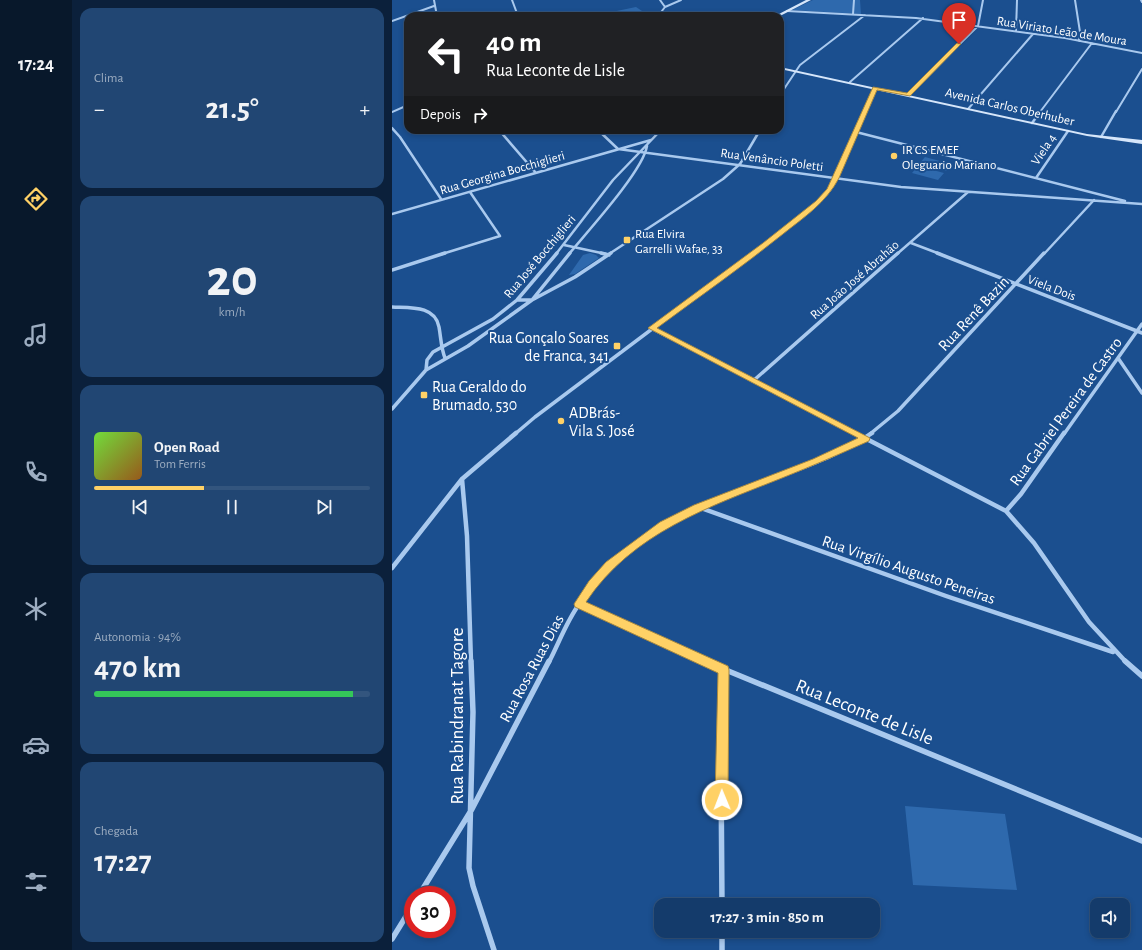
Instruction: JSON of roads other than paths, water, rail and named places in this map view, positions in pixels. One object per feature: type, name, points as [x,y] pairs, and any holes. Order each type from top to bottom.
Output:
[{"type":"street","points":[[434,0],[436,12]]},
{"type":"street","points":[[512,0],[516,12]]},
{"type":"street","points":[[660,0],[665,7]]},
{"type":"street","points":[[661,12],[665,7],[682,0]]},
{"type":"street","points":[[784,12],[809,0]]},
{"type":"street","points":[[853,14],[854,0]]},
{"type":"street","points":[[908,95],[978,26],[980,22],[983,0]]},
{"type":"street","points":[[1016,31],[1017,0]]},
{"type":"street","points":[[1075,0],[1080,32],[1079,40]]},
{"type":"street","points":[[417,12],[434,6]]},
{"type":"street","name":"Rua Viriato Leão de Moura","points":[[787,11],[923,18],[1079,40],[1142,53]]},
{"type":"street","points":[[784,88],[795,70],[865,15]]},
{"type":"street","points":[[392,21],[404,17]]},
{"type":"street","points":[[850,82],[923,18]]},
{"type":"street","points":[[968,108],[1033,34]]},
{"type":"street","points":[[1032,123],[1092,43]]},
{"type":"street","name":"Avenida Carlos Oberhuber","points":[[784,69],[1068,131],[1142,142]]},
{"type":"street","points":[[1102,137],[1142,69]]},
{"type":"street","points":[[392,568],[462,479],[535,417],[651,328],[805,214],[830,190],[875,88]]},
{"type":"street","points":[[392,112],[404,107]]},
{"type":"street","points":[[392,128],[441,199]]},
{"type":"street","name":"Viela 4","points":[[1036,178],[1068,131]]},
{"type":"street","points":[[856,132],[1141,204]]},
{"type":"street","points":[[502,134],[536,173]]},
{"type":"street","points":[[602,134],[618,149]]},
{"type":"street","name":"Rua José Bocchiglieri","points":[[426,370],[430,356],[440,346],[492,319],[517,300],[564,245],[613,180],[657,134]]},
{"type":"street","points":[[517,300],[532,300],[575,277],[718,183],[740,164],[758,134]]},
{"type":"street","name":"Rua Georgina Bocchiglieri","points":[[392,214],[652,140]]},
{"type":"street","name":"Rua José Bocchiglieri","points":[[426,370],[468,346],[532,300],[634,174],[646,152],[647,146]]},
{"type":"street","name":"Rua Venâncio Poletti","points":[[618,149],[740,164],[836,178],[968,192],[1141,204]]},
{"type":"street","points":[[392,270],[500,236],[470,192]]},
{"type":"street","name":"Rua João José Abrahão","points":[[753,381],[968,192]]},
{"type":"street","name":"Rua Renê Bazin","points":[[866,438],[882,427],[893,416],[1094,200]]},
{"type":"street","name":"Viela Dois","points":[[911,243],[1142,333]]},
{"type":"street","points":[[564,245],[609,255]]},
{"type":"street","points":[[392,307],[417,309],[432,314],[438,321],[440,346],[445,358]]},
{"type":"street","name":"Rua Gabriel Pereira de Castro","points":[[1006,511],[1021,494],[1142,324]]},
{"type":"street","points":[[651,328],[1006,511],[1025,529],[1074,602],[1114,652],[1142,676]]},
{"type":"street","points":[[1118,358],[1142,393]]},
{"type":"street","points":[[392,409],[426,370]]},
{"type":"street","name":"Rua Rosa Ruas Dias","points":[[425,886],[472,809],[579,604],[592,584],[609,565],[664,525],[697,507],[816,461],[866,438]]},
{"type":"street","name":"Rua Rabindranat Tagore","points":[[462,479],[467,536],[473,712],[472,809],[469,868],[473,886],[494,950]]},
{"type":"street","name":"Rua Virgílio Augusto Peneiras","points":[[697,507],[946,596],[1114,652]]},
{"type":"street","name":"Rua Leconte de Lisle","points":[[579,604],[724,670],[1017,788],[1142,841]]},
{"type":"street","points":[[722,898],[721,761],[724,670]]},
{"type":"street","points":[[392,939],[404,920]]},
{"type":"street","points":[[722,938],[722,950]]},
{"type":"place","name":"IR CS EMEF Oleguario Mariano","points":[[894,156]]},
{"type":"place","name":"Rua Elvira Garrelli Wafae, 33","points":[[627,240]]},
{"type":"place","name":"Rua Gonçalo Soares de Franca, 341","points":[[617,346]]},
{"type":"place","name":"Rua Geraldo do Brumado, 530","points":[[424,395]]},
{"type":"place","name":"ADBrás- Vila S. José","points":[[561,421]]}]
